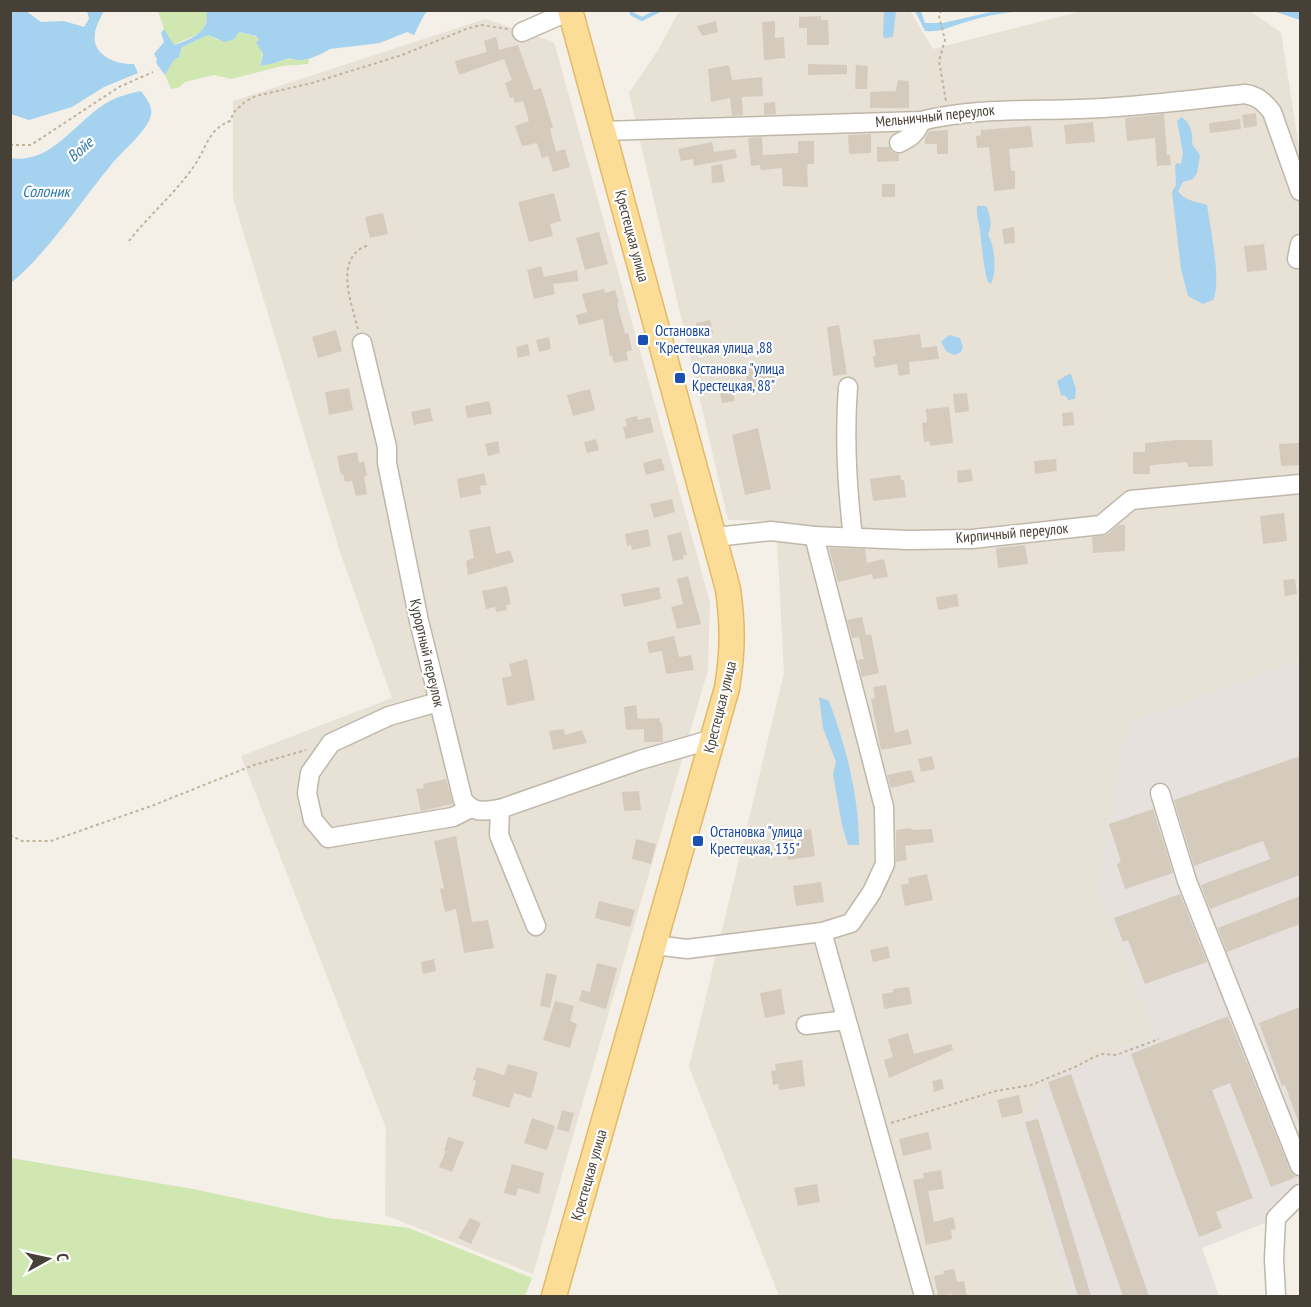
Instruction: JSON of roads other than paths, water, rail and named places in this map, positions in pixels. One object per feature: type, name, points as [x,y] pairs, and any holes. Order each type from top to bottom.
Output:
[{"type":"main road","name":"Крестецкая улица","points":[[554,1296],[713,739],[727,688],[733,652],[732,616],[728,589],[715,537],[570,11]]},
{"type":"street","points":[[522,32],[570,11]]},
{"type":"street","name":"Мельничный переулок","points":[[603,131],[921,121],[944,115],[982,110],[1102,108],[1245,94],[1254,95],[1272,112],[1300,191]]},
{"type":"street","points":[[899,142],[908,139],[918,130],[921,121]]},
{"type":"street","name":"Курортный переулок","points":[[362,343],[387,447],[387,463],[419,621],[463,800],[471,808]]},
{"type":"street","points":[[848,387],[847,480],[853,537]]},
{"type":"street","name":"Кирпичный переулок","points":[[715,537],[771,531],[814,536],[972,539],[1101,525],[1131,500],[1300,484]]},
{"type":"street","points":[[655,945],[687,949],[822,933],[850,923],[872,892],[885,864],[884,807],[814,536]]},
{"type":"street","points":[[438,702],[389,716],[331,743],[310,773],[307,792],[312,820],[328,838],[453,817],[471,808],[483,811],[500,809],[650,757],[713,739]]},
{"type":"street","points":[[1160,793],[1187,881],[1300,1166]]},
{"type":"street","points":[[500,809],[499,835],[536,926]]},
{"type":"street","points":[[822,933],[924,1296]]},
{"type":"street","points":[[806,1025],[846,1020]]},
{"type":"street","points":[[1276,1296],[1274,1259],[1276,1218],[1300,1194]]},
{"type":"water","points":[[11,10],[26,11],[41,22],[64,21],[84,27],[89,19],[87,11],[104,11],[96,30],[97,47],[106,57],[120,63],[134,64],[138,73],[104,87],[72,107],[29,120],[11,114]]},
{"type":"water","points":[[206,10],[428,11],[414,35],[407,32],[380,43],[330,49],[310,58],[294,60],[289,58],[260,66],[263,54],[256,42],[259,40],[256,36],[239,32],[234,39],[225,42],[208,35],[182,47],[179,57],[174,60],[165,75],[156,63],[157,59],[154,54],[164,42],[161,33],[164,29],[174,45],[186,41],[202,30],[207,18]]},
{"type":"water","points":[[884,11],[896,11],[893,37],[884,38]]},
{"type":"water","points":[[915,11],[921,11],[925,23],[943,23],[995,11],[1026,11],[988,16],[941,30],[925,31]]},
{"type":"water","points":[[1273,11],[1300,11],[1300,20]]},
{"type":"water","name":"Солоник","points":[[141,91],[151,108],[151,115],[145,128],[111,165],[51,242],[11,283],[11,158],[26,158],[52,148],[110,101]]},
{"type":"water","points":[[1182,117],[1188,123],[1192,132],[1192,144],[1200,155],[1197,173],[1193,179],[1183,182],[1178,191],[1187,199],[1207,205],[1214,254],[1215,292],[1213,300],[1203,304],[1188,296],[1181,269],[1172,192],[1176,185],[1175,166],[1177,163],[1181,164],[1183,153],[1177,121]]},
{"type":"water","points":[[977,206],[986,206],[990,216],[991,224],[988,234],[995,266],[991,284],[988,282],[985,269]]},
{"type":"water","points":[[949,335],[960,338],[963,347],[961,352],[955,355],[947,352],[941,342]]},
{"type":"water","points":[[1071,374],[1076,389],[1075,399],[1068,400],[1066,396],[1061,395],[1057,381]]},
{"type":"water","points":[[819,697],[829,701],[846,754],[857,809],[859,845],[848,845],[842,825],[833,774],[836,762],[823,728]]},
{"type":"waterway","name":"Войе","points":[[631,10],[632,14],[642,19],[660,10]]},
{"type":"place","name":"Остановка \"Крестецкая улица ,88","points":[[643,340]]},
{"type":"place","name":"Остановка \"улица Крестецкая, 88\"","points":[[680,378]]},
{"type":"place","name":"Остановка \"улица Крестецкая, 135\"","points":[[698,841]]}]
